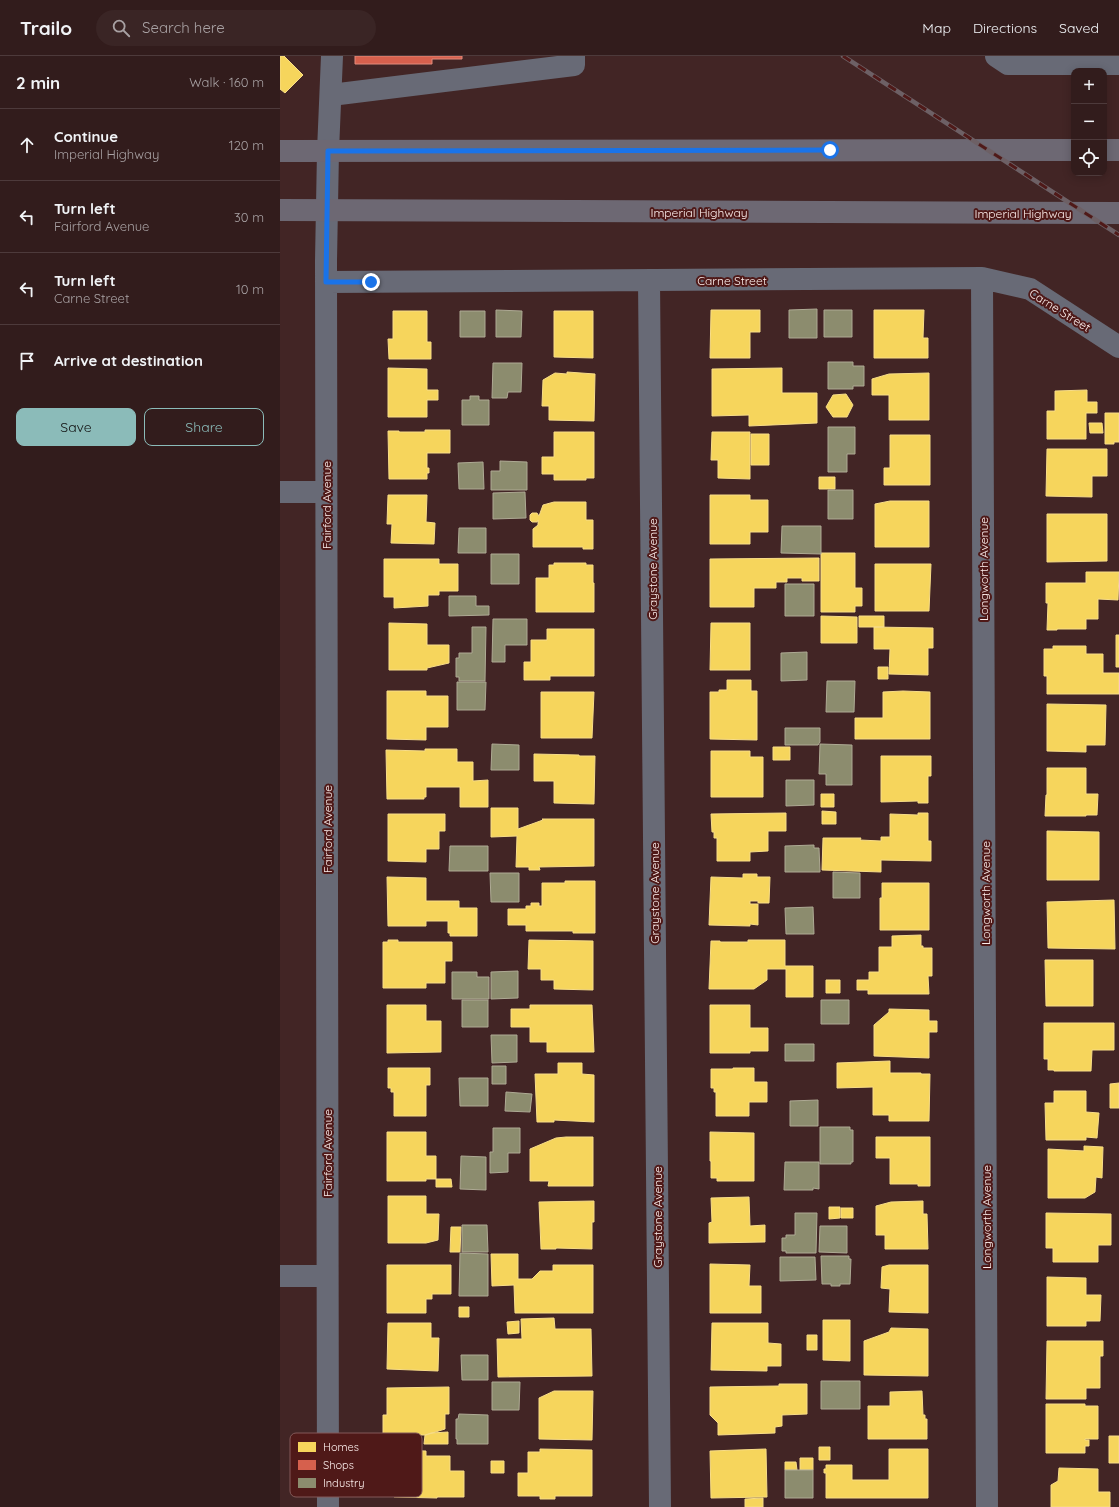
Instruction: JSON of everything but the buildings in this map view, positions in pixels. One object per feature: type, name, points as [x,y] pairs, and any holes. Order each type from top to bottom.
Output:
[{"type":"main road","points":[[280,151],[1071,150]]},
{"type":"main road","points":[[1107,150],[1119,150]]},
{"type":"main road","name":"Imperial Highway","points":[[280,210],[1119,213]]},
{"type":"street","name":"Fairford Avenue","points":[[328,1433],[326,210],[332,56]]},
{"type":"street","points":[[331,96],[574,65],[574,56]]},
{"type":"street","points":[[996,56],[1008,64],[1119,64]]},
{"type":"street","name":"Carne Street","points":[[326,282],[982,278],[1030,289],[1119,347]]},
{"type":"street","name":"Longworth Avenue","points":[[982,278],[988,1507]]},
{"type":"street","name":"Graystone Avenue","points":[[649,280],[660,1507]]},
{"type":"street","points":[[280,492],[326,492]]},
{"type":"street","points":[[280,1276],[327,1276]]},
{"type":"street","name":"Fairford Avenue","points":[[328,1497],[328,1507]]},
{"type":"railway","points":[[843,56],[1119,235]]},
{"type":"route","points":[[371,282],[326,282],[328,151],[830,150]]}]
